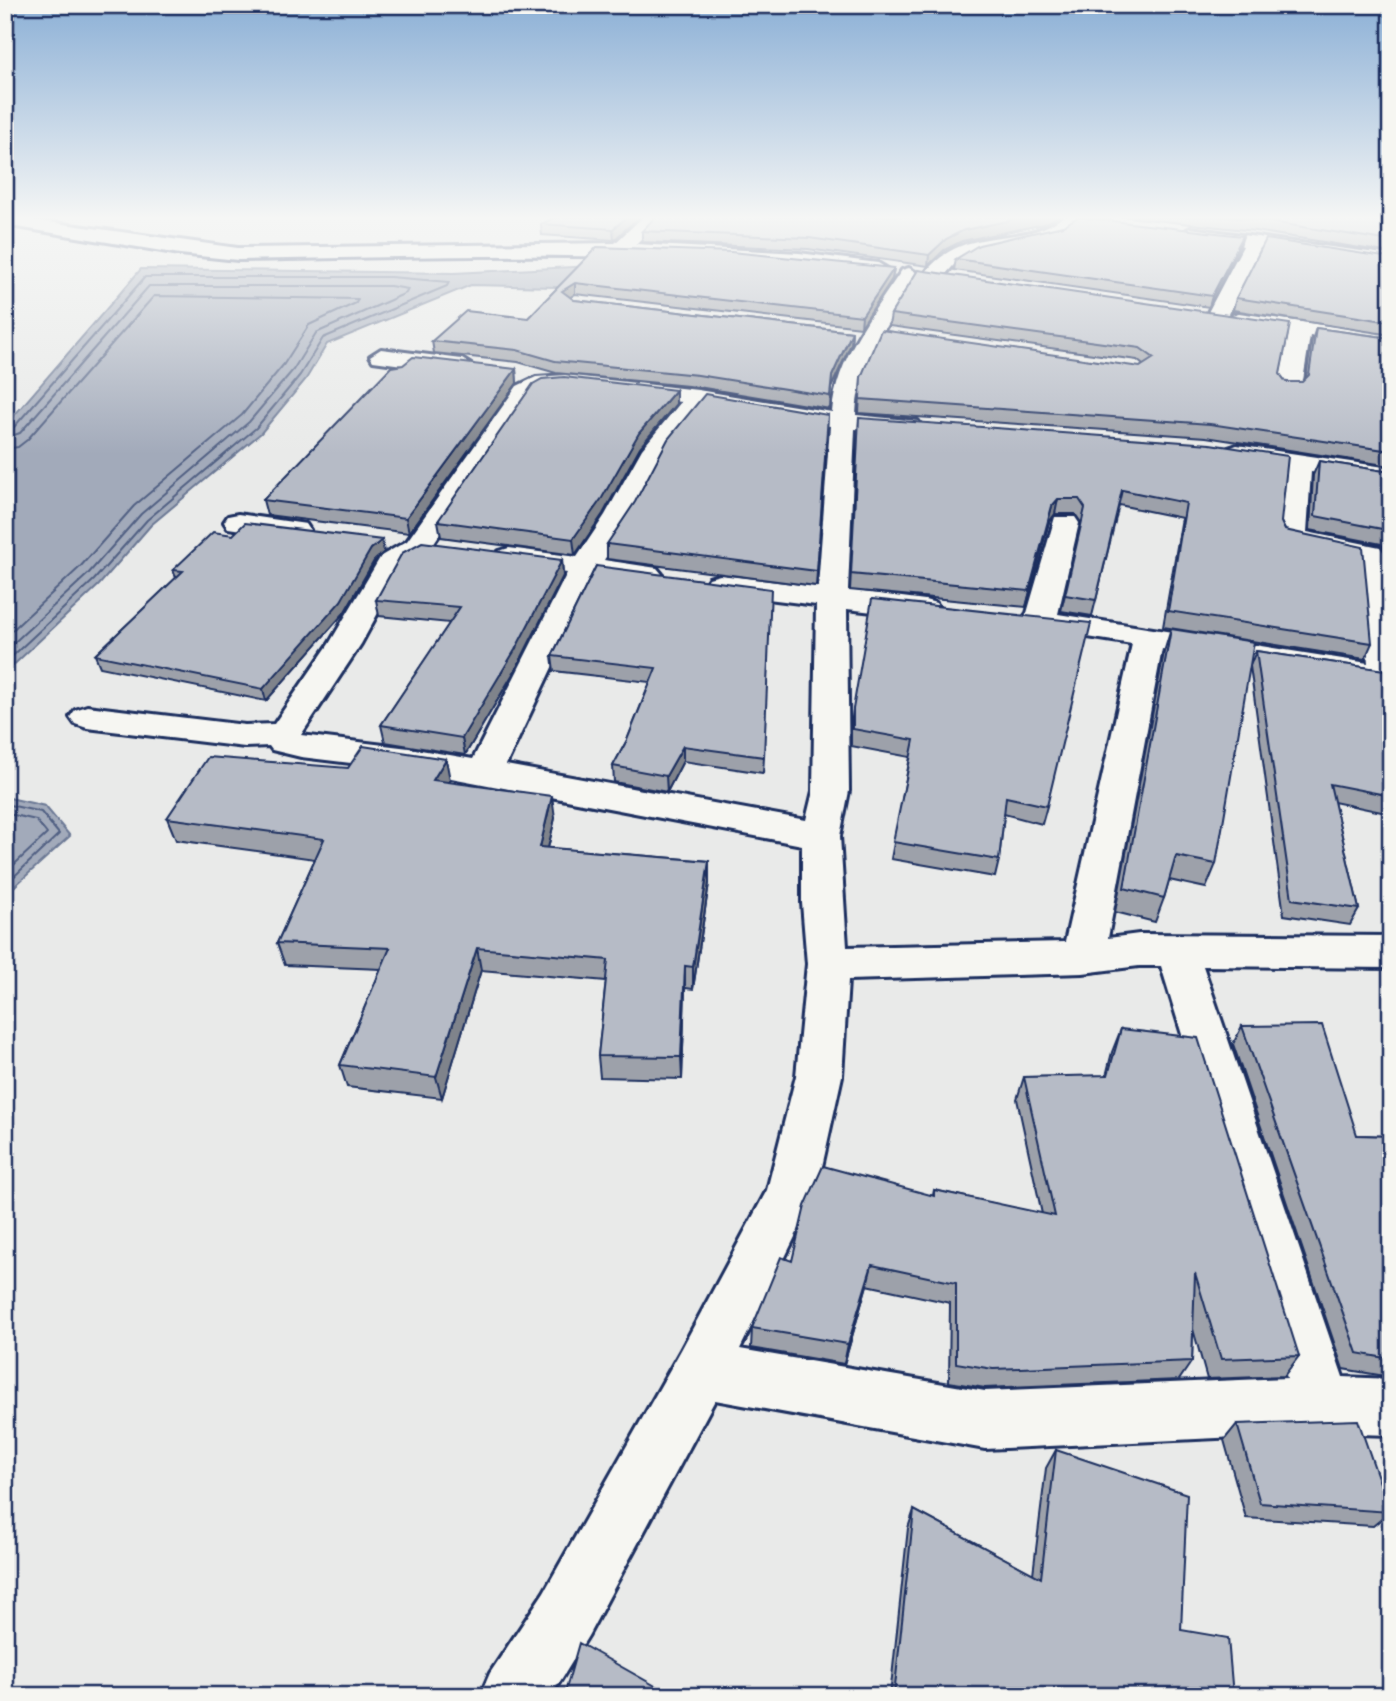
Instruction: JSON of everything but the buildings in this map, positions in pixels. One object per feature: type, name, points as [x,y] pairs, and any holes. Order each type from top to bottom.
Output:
[{"type":"street","points":[[513,1696],[566,1614],[701,1370],[791,1194],[819,1076],[828,964],[822,903],[821,836],[831,792],[830,632],[845,389],[869,335],[903,295]]},
{"type":"street","points":[[1221,295],[1209,315],[1391,342]]},
{"type":"street","points":[[1290,387],[1301,329]]},
{"type":"street","points":[[381,356],[491,369]]},
{"type":"street","points":[[518,372],[551,382],[698,397],[842,421],[936,428]]},
{"type":"street","points":[[551,382],[536,384],[525,391],[430,548],[391,562],[345,644],[284,735],[284,742],[485,772],[821,836]]},
{"type":"street","points":[[485,772],[586,565],[619,515],[655,449],[698,397]]},
{"type":"street","points":[[1219,450],[1391,476]]},
{"type":"street","points":[[1065,523],[1027,619],[1149,636],[1388,676],[1374,562],[1370,553],[1292,538],[1299,464]]},
{"type":"street","points":[[238,522],[320,533]]},
{"type":"street","points":[[375,541],[430,548]]},
{"type":"street","points":[[482,554],[586,565],[833,600],[958,612]]},
{"type":"street","points":[[1083,957],[1149,636]]},
{"type":"street","points":[[87,717],[245,736],[284,735]]},
{"type":"street","points":[[828,964],[1083,957],[1139,950],[1391,952]]},
{"type":"street","points":[[1177,950],[1324,1405]]},
{"type":"street","points":[[701,1370],[985,1420],[1324,1405],[1391,1407]]},
{"type":"water","points":[[118,295],[446,295],[327,344],[306,379],[261,433],[151,525],[99,585],[5,673],[5,426]]},
{"type":"water","points":[[5,797],[45,806],[70,836],[5,895]]}]
